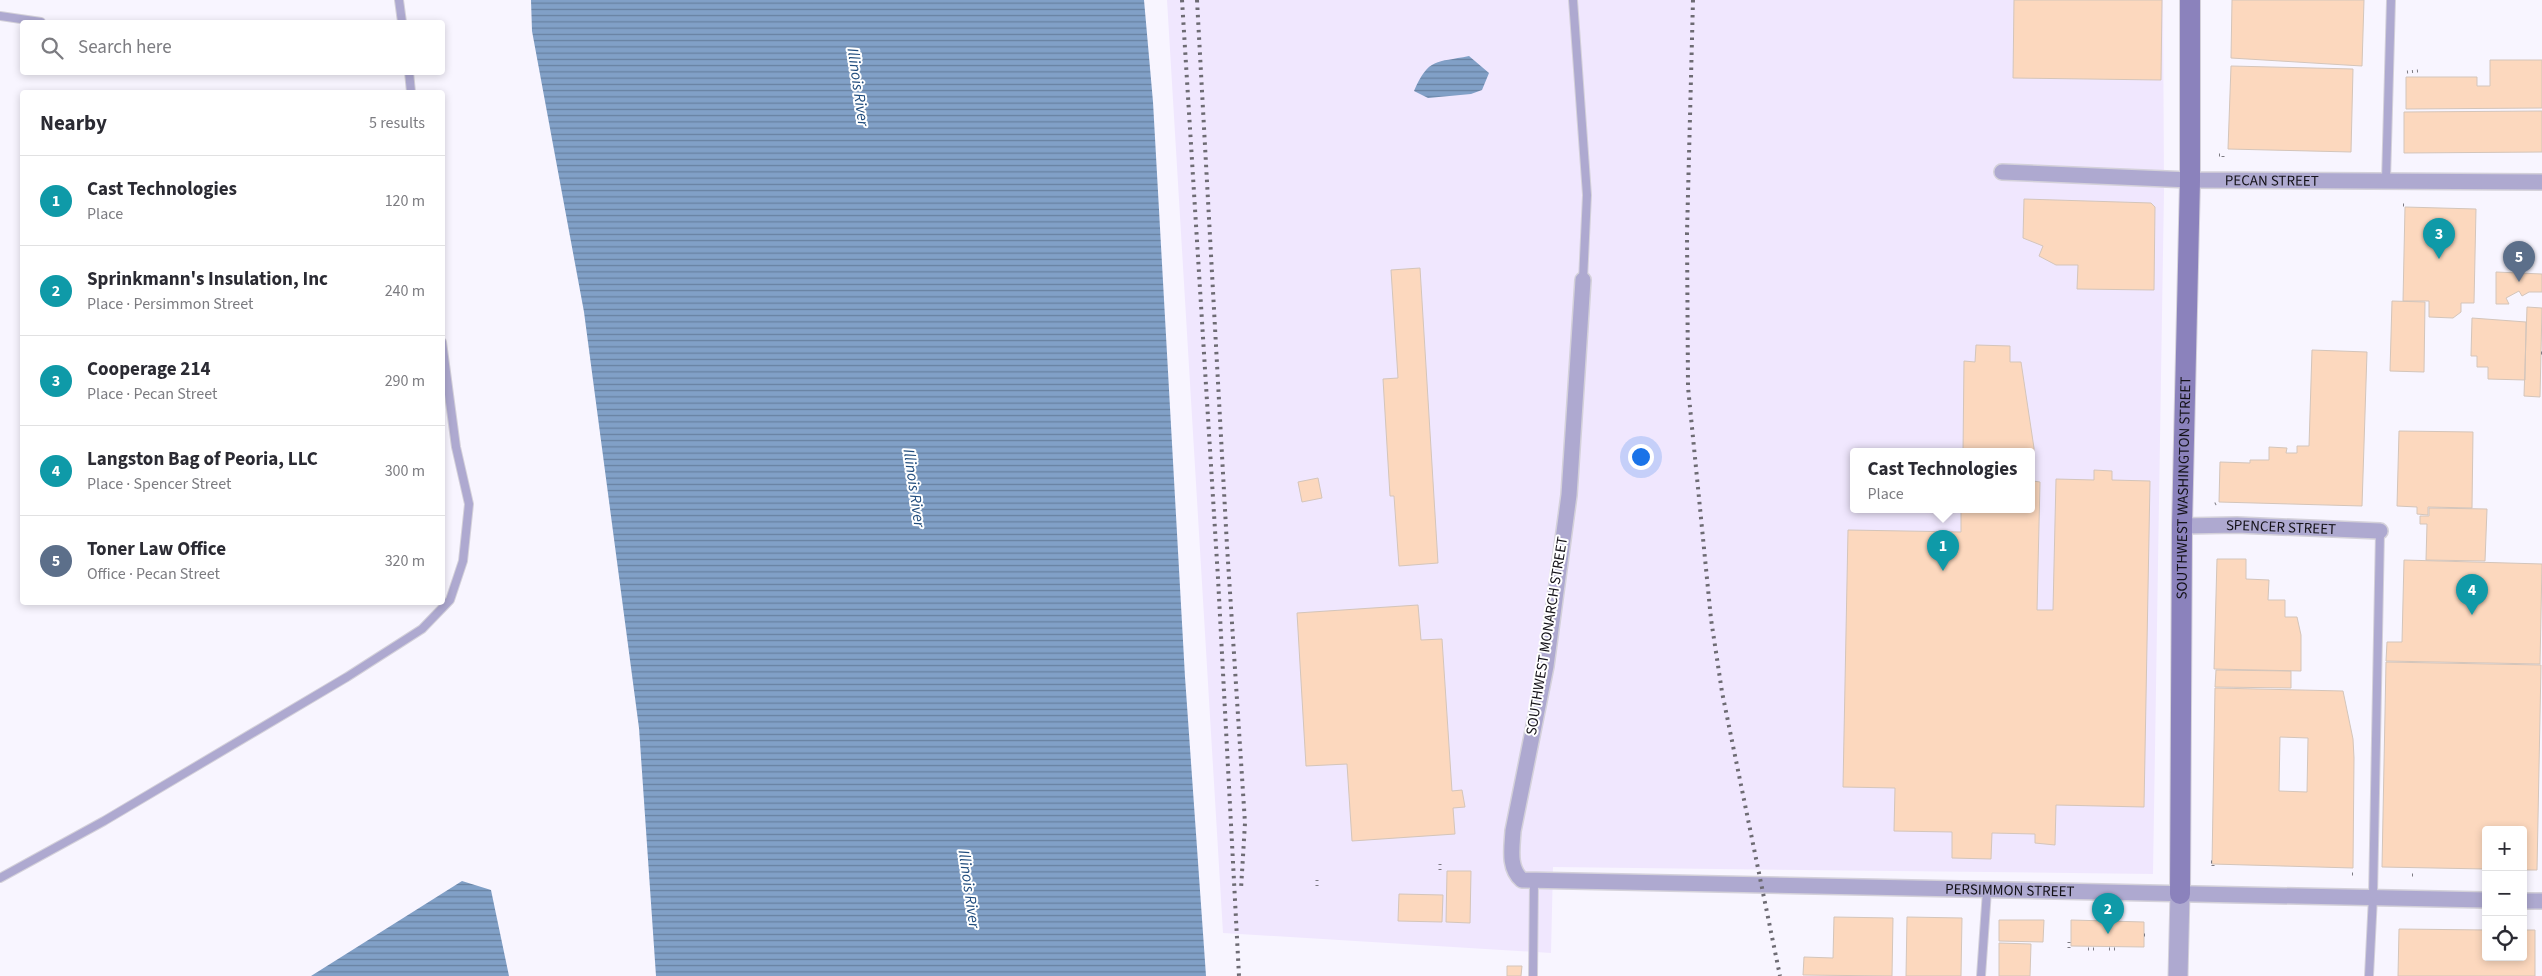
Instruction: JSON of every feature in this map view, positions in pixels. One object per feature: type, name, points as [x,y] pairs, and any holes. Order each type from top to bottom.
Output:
[{"type":"main road","name":"SOUTHWEST WASHINGTON STREET","points":[[2180,894],[2182,526],[2190,180],[2190,0]]},
{"type":"street","name":"PECAN STREET","points":[[2002,172],[2190,180],[2542,182]]},
{"type":"street","name":"SOUTHWEST MONARCH STREET","points":[[1534,880],[1522,880],[1515,874],[1511,859],[1513,831],[1546,666],[1569,495],[1583,280]]},
{"type":"street","name":"SPENCER STREET","points":[[2182,526],[2237,525],[2380,531]]},
{"type":"street","name":"PERSIMMON STREET","points":[[1534,880],[1986,891],[2373,896],[2482,900]]},
{"type":"street","name":"SOUTHWEST WASHINGTON STREET","points":[[2178,976],[2180,894]]},
{"type":"street","points":[[2527,901],[2542,901]]},
{"type":"lane","points":[[399,0],[402,20]]},
{"type":"lane","points":[[1573,0],[1587,195],[1583,280]]},
{"type":"lane","points":[[2386,182],[2391,0]]},
{"type":"lane","points":[[0,16],[27,20]]},
{"type":"lane","points":[[408,75],[411,90]]},
{"type":"lane","points":[[0,878],[104,821],[347,677],[422,629],[450,600],[464,562],[469,504],[456,447],[445,364]]},
{"type":"lane","points":[[2369,976],[2373,896],[2380,531]]},
{"type":"lane","points":[[1533,976],[1534,880]]},
{"type":"lane","points":[[1981,976],[1986,891]]},
{"type":"path","points":[[2406,72],[2418,71]]},
{"type":"path","points":[[2218,155],[2223,155],[2223,160]]},
{"type":"path","points":[[1440,863],[1440,870]]},
{"type":"path","points":[[1317,876],[1317,886]]},
{"type":"path","points":[[2068,942],[2069,948]]},
{"type":"path","points":[[2088,949],[2095,949]]},
{"type":"path","points":[[2109,949],[2116,950]]},
{"type":"shaded area","points":[[1167,0],[2163,0],[2164,191],[2153,874],[1553,867],[1551,953],[1223,933]]},
{"type":"water","name":"Illinois River","points":[[531,0],[1144,0],[1153,102],[1185,677],[1206,976],[656,976],[639,728],[584,312],[532,31]]},
{"type":"water","points":[[1469,56],[1489,73],[1482,90],[1471,94],[1428,98],[1414,91],[1424,72],[1435,63]]},
{"type":"water","points":[[462,881],[491,890],[509,976],[311,976]]},
{"type":"building","points":[[2014,0],[2162,0],[2161,80],[2013,78]]},
{"type":"building","points":[[2232,0],[2364,0],[2362,66],[2231,58]]},
{"type":"building","points":[[2490,60],[2542,60],[2542,108],[2406,109],[2406,77],[2477,77],[2477,86],[2490,86]]},
{"type":"building","points":[[2231,66],[2353,69],[2351,152],[2228,149]]},
{"type":"building","points":[[2542,111],[2542,152],[2404,153],[2404,112]]},
{"type":"building","points":[[2024,199],[2151,203],[2155,207],[2154,290],[2077,289],[2078,265],[2056,265],[2039,256],[2043,246],[2023,238]]},
{"type":"building","points":[[2405,207],[2476,209],[2474,303],[2461,303],[2461,312],[2453,318],[2429,317],[2429,301],[2403,301]]},
{"type":"building","points":[[1420,268],[1438,563],[1399,566],[1394,496],[1390,496],[1383,379],[1398,378],[1391,270]]},
{"type":"building","points":[[2496,272],[2542,274],[2542,292],[2529,292],[2522,296],[2519,291],[2506,298],[2509,304],[2496,304]]},
{"type":"building","points":[[2392,301],[2425,302],[2424,372],[2390,371]]},
{"type":"building","points":[[2527,307],[2542,308],[2540,397],[2524,396]]},
{"type":"building","points":[[2472,318],[2526,322],[2525,380],[2488,379],[2488,367],[2477,367],[2477,356],[2471,356]]},
{"type":"building","points":[[1976,345],[2010,346],[2010,362],[2021,362],[2034,448],[1963,448],[1964,361],[1975,362]]},
{"type":"building","points":[[2312,350],[2367,352],[2362,506],[2219,502],[2220,462],[2250,463],[2250,460],[2269,460],[2269,447],[2287,448],[2286,453],[2297,453],[2297,446],[2309,446]]},
{"type":"building","points":[[2399,431],[2473,432],[2472,508],[2428,507],[2428,515],[2417,514],[2417,507],[2397,506]]},
{"type":"building","points":[[2094,470],[2112,471],[2112,480],[2150,481],[2144,807],[2056,805],[2055,845],[2035,843],[2035,834],[1992,833],[1991,859],[1952,858],[1952,832],[1894,831],[1895,788],[1843,787],[1848,530],[1961,532],[1961,513],[2035,513],[2035,481],[2040,482],[2037,610],[2053,610],[2056,479],[2094,480]]},
{"type":"building","points":[[1318,478],[1322,498],[1302,502],[1298,482]]},
{"type":"building","points":[[2429,508],[2487,509],[2485,561],[2426,560],[2427,524],[2420,524],[2420,516],[2429,516]]},
{"type":"building","points":[[2217,559],[2246,559],[2246,579],[2269,580],[2268,600],[2285,600],[2285,617],[2297,617],[2301,635],[2301,671],[2214,669]]},
{"type":"building","points":[[2404,560],[2542,564],[2540,664],[2386,661],[2387,642],[2402,642]]},
{"type":"building","points":[[1418,605],[1421,640],[1442,639],[1452,791],[1462,790],[1465,807],[1453,808],[1455,834],[1352,841],[1347,764],[1306,766],[1297,613]]},
{"type":"building","points":[[2386,662],[2541,665],[2537,870],[2527,870],[2527,826],[2482,826],[2482,869],[2382,867]]},
{"type":"building","points":[[2216,670],[2291,671],[2291,688],[2215,687]]},
{"type":"building","points":[[2215,688],[2343,691],[2353,739],[2353,868],[2212,864]],"holes":[[[2280,737],[2308,738],[2307,792],[2279,791]]]},
{"type":"building","points":[[1447,871],[1471,871],[1470,923],[1446,922]]},
{"type":"building","points":[[1399,894],[1443,895],[1442,922],[1398,921]]},
{"type":"building","points":[[1834,917],[1893,918],[1892,976],[1803,975],[1804,957],[1833,958]]},
{"type":"building","points":[[1907,917],[1962,918],[1961,976],[1906,976]]},
{"type":"building","points":[[1999,920],[2044,920],[2043,942],[1999,941]]},
{"type":"building","points":[[2071,920],[2144,922],[2144,947],[2071,946]]},
{"type":"building","points":[[2399,929],[2482,930],[2482,961],[2527,961],[2527,930],[2535,930],[2535,976],[2398,976]]},
{"type":"building","points":[[1999,943],[2031,944],[2030,976],[1999,976]]},
{"type":"building","points":[[1507,966],[1522,966],[1521,976],[1507,976]]},
{"type":"railway","points":[[1182,0],[1218,578],[1239,976]]},
{"type":"railway","points":[[1197,0],[1227,546],[1245,823],[1241,889]]},
{"type":"railway","points":[[1693,0],[1687,233],[1688,387],[1711,619],[1722,692],[1780,976]]},
{"type":"place","name":"Cooperage 214","points":[[2439,259]]},
{"type":"place","name":"Toner Law Office","points":[[2519,282]]},
{"type":"place","name":"Cast Technologies","points":[[1943,571]]},
{"type":"place","name":"Langston Bag of Peoria, LLC","points":[[2472,615]]},
{"type":"place","name":"Sprinkmann's Insulation, Inc","points":[[2108,934]]}]
